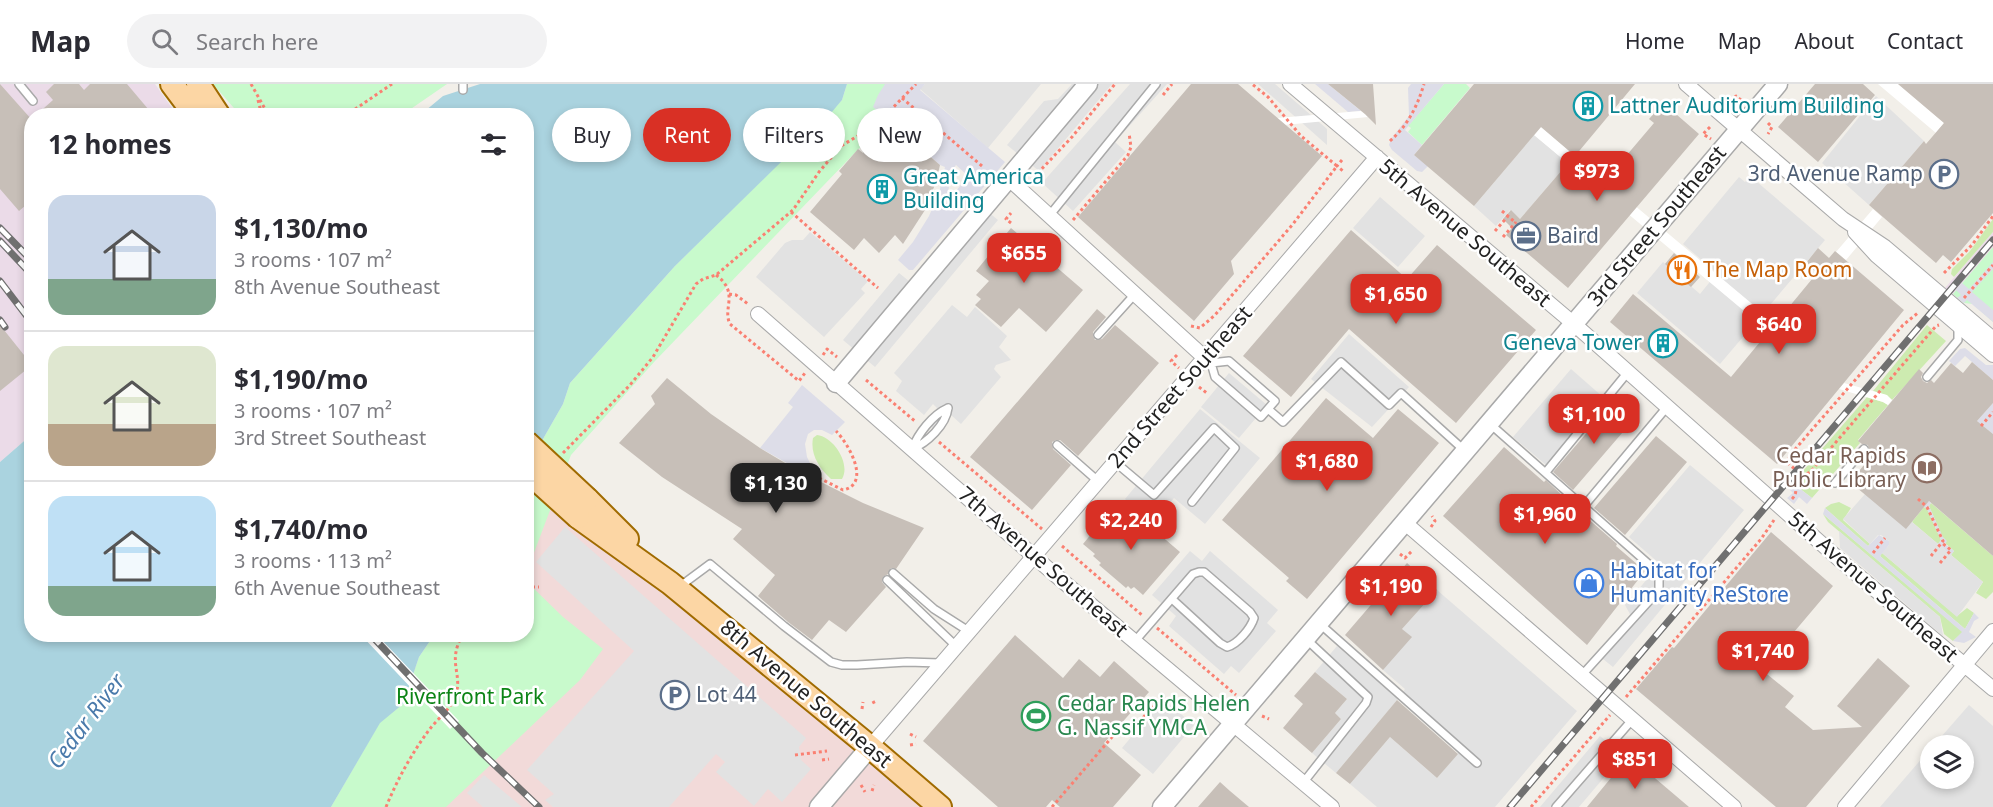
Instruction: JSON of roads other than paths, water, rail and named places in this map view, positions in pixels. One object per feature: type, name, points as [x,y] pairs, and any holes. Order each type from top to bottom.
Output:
[{"type":"main road","points":[[172,85],[204,106]]},
{"type":"main road","name":"8th Avenue Southeast","points":[[534,451],[582,508],[940,807]]},
{"type":"main road","name":"8th Avenue Southeast","points":[[534,482],[582,508]]},
{"type":"street","points":[[836,383],[1087,84]]},
{"type":"street","name":"5th Avenue Southeast","points":[[1290,84],[1574,324],[1841,561],[1993,689]]},
{"type":"street","points":[[1686,84],[1843,219],[1877,256],[1993,355]]},
{"type":"street","name":"3rd Street Southeast","points":[[1162,807],[1778,84]]},
{"type":"street","name":"2nd Street Southeast","points":[[819,807],[1115,462],[1208,360],[1377,157]]},
{"type":"street","points":[[1008,178],[1052,213],[1135,294],[1208,360]]},
{"type":"street","points":[[1843,219],[1885,247],[1993,339]]},
{"type":"street","name":"7th Avenue Southeast","points":[[758,314],[1035,556],[1332,807]]},
{"type":"street","points":[[1404,522],[1734,807]]},
{"type":"street","points":[[1845,807],[1993,631]]},
{"type":"lane","points":[[19,84],[33,101]]},
{"type":"lane","points":[[1052,213],[1156,84]]},
{"type":"lane","points":[[1098,335],[1135,294]]},
{"type":"lane","points":[[1927,377],[1958,340],[1959,333],[1956,323]]},
{"type":"lane","points":[[1208,360],[1229,361],[1275,401],[1261,417],[1215,377],[1208,360]]},
{"type":"lane","points":[[1268,409],[1283,422],[1341,362],[1389,405],[1401,393],[1465,451]]},
{"type":"lane","points":[[1546,472],[1628,372]]},
{"type":"lane","points":[[1584,506],[1667,407]]},
{"type":"lane","points":[[948,408],[947,416],[932,435],[923,444],[912,449],[917,437],[924,429],[941,411],[948,408]]},
{"type":"lane","points":[[1489,423],[1652,567],[1659,579],[1659,590],[1582,675]]},
{"type":"lane","points":[[1115,462],[1154,495],[1214,428],[1235,448],[1192,502]]},
{"type":"lane","points":[[1057,445],[1099,482]]},
{"type":"lane","points":[[1835,483],[1864,449]]},
{"type":"lane","points":[[674,586],[710,564],[831,662],[857,666],[907,662],[943,663]]},
{"type":"lane","points":[[1135,641],[1193,574],[1199,572],[1204,572],[1254,618],[1252,624],[1233,645],[1227,647],[1172,599]]},
{"type":"lane","points":[[893,573],[934,609],[970,632]]},
{"type":"lane","points":[[887,580],[957,647]]},
{"type":"lane","points":[[1319,623],[1477,763]]},
{"type":"lane","points":[[1303,783],[1366,703],[1368,697],[1306,639]]},
{"type":"lane","points":[[1556,807],[1632,720]]},
{"type":"water","points":[[480,84],[847,84],[842,100],[835,108],[743,108],[743,162],[781,162],[675,266],[570,383],[563,404],[534,455],[534,108],[429,108],[443,96]]},
{"type":"water","name":"Cedar River","points":[[24,441],[24,642],[429,642],[419,657],[403,704],[380,723],[331,807],[0,807],[0,462]]},
{"type":"railway","points":[[0,228],[24,253]]},
{"type":"railway","points":[[1510,807],[1993,240]]},
{"type":"railway","points":[[0,241],[24,266]]},
{"type":"railway","points":[[0,281],[24,312]]},
{"type":"railway","points":[[0,320],[5,327]]},
{"type":"railway","points":[[378,642],[482,753],[539,807]]},
{"type":"place","name":"Lattner Auditorium Building","points":[[1588,106]]},
{"type":"place","name":"3rd Avenue Ramp","points":[[1944,174]]},
{"type":"place","name":"Great America Building","points":[[882,189]]},
{"type":"place","name":"Baird","points":[[1526,236]]},
{"type":"place","name":"The Map Room","points":[[1682,270]]},
{"type":"place","name":"Geneva Tower","points":[[1663,343]]},
{"type":"place","name":"Cedar Rapids Public Library","points":[[1927,468]]},
{"type":"place","name":"Habitat for Humanity ReStore","points":[[1589,583]]},
{"type":"place","name":"Lot 44","points":[[675,695]]},
{"type":"place","name":"Cedar Rapids Helen G. Nassif YMCA","points":[[1036,716]]},
{"type":"park label","name":"Riverfront Park","points":[[470,697]]}]
